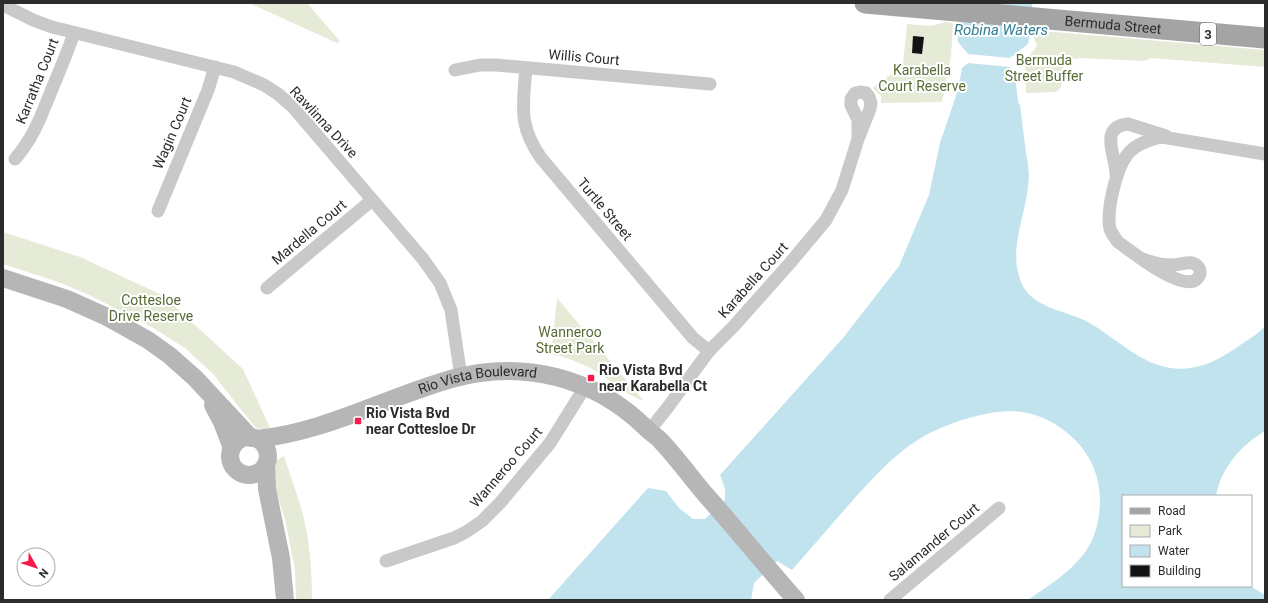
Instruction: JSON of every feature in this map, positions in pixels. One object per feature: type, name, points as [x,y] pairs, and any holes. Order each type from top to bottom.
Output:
[{"type":"main road","name":"Bermuda Street","points":[[865,3],[1265,38]]},
{"type":"street","name":"Rawlinna Drive","points":[[3,5],[33,20],[52,27],[215,66],[249,77],[273,91],[293,107],[423,259],[440,283],[451,310],[461,377]]},
{"type":"street","name":"Karratha Court","points":[[15,159],[26,146],[34,133],[74,33]]},
{"type":"street","name":"Willis Court","points":[[455,70],[480,65],[710,84]]},
{"type":"street","name":"Wagin Court","points":[[158,211],[208,90],[215,66]]},
{"type":"street","name":"Turtle Street","points":[[526,68],[523,106],[524,122],[527,135],[532,146],[693,338],[709,351]]},
{"type":"street","points":[[1143,259],[1118,242],[1111,230],[1109,221],[1116,178],[1116,166],[1110,143],[1111,135],[1115,128],[1122,124],[1128,124],[1170,138]]},
{"type":"street","points":[[1116,178],[1121,165],[1130,152],[1137,146],[1152,139],[1162,137],[1265,154]]},
{"type":"street","points":[[1111,138],[1114,148],[1118,152],[1124,154],[1130,152]]},
{"type":"street","name":"Karabella Court","points":[[648,430],[668,407],[709,351],[733,327],[826,220],[842,190],[858,139]]},
{"type":"street","name":"Mardella Court","points":[[267,288],[372,200]]},
{"type":"street","points":[[3,278],[67,300],[105,316],[128,328],[169,355],[195,378],[205,390],[265,447],[267,461],[267,489],[281,558],[285,600]]},
{"type":"street","name":"Rio Vista Boulevard","points":[[254,438],[298,432],[330,423],[417,390],[461,377],[491,371],[546,374],[566,379],[618,404],[641,422],[659,439],[709,503],[769,572],[796,600]]},
{"type":"street","name":"Wanneroo Court","points":[[386,561],[454,538],[482,521],[500,503],[543,453],[585,387]]},
{"type":"street","points":[[205,390],[222,422],[232,448],[231,463],[238,471],[246,474],[253,474],[263,469],[267,461]]},
{"type":"street","name":"Rio Vista Boulevard","points":[[267,461],[298,432]]},
{"type":"street","points":[[232,448],[240,440],[254,438]]},
{"type":"street","points":[[246,474],[274,521]]},
{"type":"street","name":"Salamander Court","points":[[890,600],[999,508]]},
{"type":"street","name":"Rio Vista Boulevard","points":[[769,572],[789,600]]},
{"type":"green space","points":[[249,3],[307,3],[340,41],[337,43]]},
{"type":"green space","name":"Karabella Court Reserve","points":[[946,22],[953,23],[951,56],[942,102],[881,103],[881,96],[873,88],[903,65],[907,24],[931,26]]},
{"type":"green space","name":"Bermuda Street Buffer","points":[[1031,30],[1265,50],[1265,67],[1151,58],[1144,61],[1081,58],[1064,61],[1061,87],[1056,92],[1026,93],[1025,61],[1037,46]]},
{"type":"green space","name":"Cottesloe Drive Reserve","points":[[3,232],[80,257],[162,295],[243,369],[270,428],[262,430],[255,427],[213,374],[185,348],[150,326],[89,295],[58,282],[3,264]]},
{"type":"green space","name":"Wanneroo Street Park","points":[[557,298],[644,401],[629,394],[586,366],[551,354]]},
{"type":"green space","points":[[284,456],[299,500],[305,525],[310,557],[312,600],[296,600],[295,570],[285,519],[274,485],[273,467],[277,460]]},
{"type":"water","name":"Robina Waters","points":[[963,3],[1032,3],[1031,30],[1028,44],[1010,58],[968,54],[958,42],[957,23]]},
{"type":"water","points":[[968,63],[1010,67],[1015,75],[1029,178],[1018,234],[1016,258],[1017,270],[1021,282],[1032,297],[1048,307],[1092,324],[1131,352],[1148,361],[1161,366],[1174,368],[1186,369],[1210,363],[1232,351],[1265,326],[1265,431],[1248,443],[1233,458],[1222,476],[1216,495],[1122,495],[1122,587],[1252,587],[1265,595],[1265,600],[1028,600],[1062,576],[1083,555],[1089,546],[1097,527],[1100,495],[1096,474],[1092,464],[1086,453],[1070,435],[1060,427],[1037,416],[1025,412],[1003,411],[983,414],[953,423],[921,438],[897,455],[876,475],[792,570],[777,561],[754,583],[751,600],[548,600],[648,488],[666,491],[679,508],[693,519],[705,519],[725,500],[725,489],[720,475],[843,338],[899,266],[929,195],[940,143],[958,90],[962,68]]},
{"type":"building","points":[[913,36],[924,37],[922,54],[912,53]]},
{"type":"place","name":"Rio Vista Bvd near Karabella Ct","points":[[591,378]]},
{"type":"place","name":"Rio Vista Bvd near Cottesloe Dr","points":[[358,421]]}]
